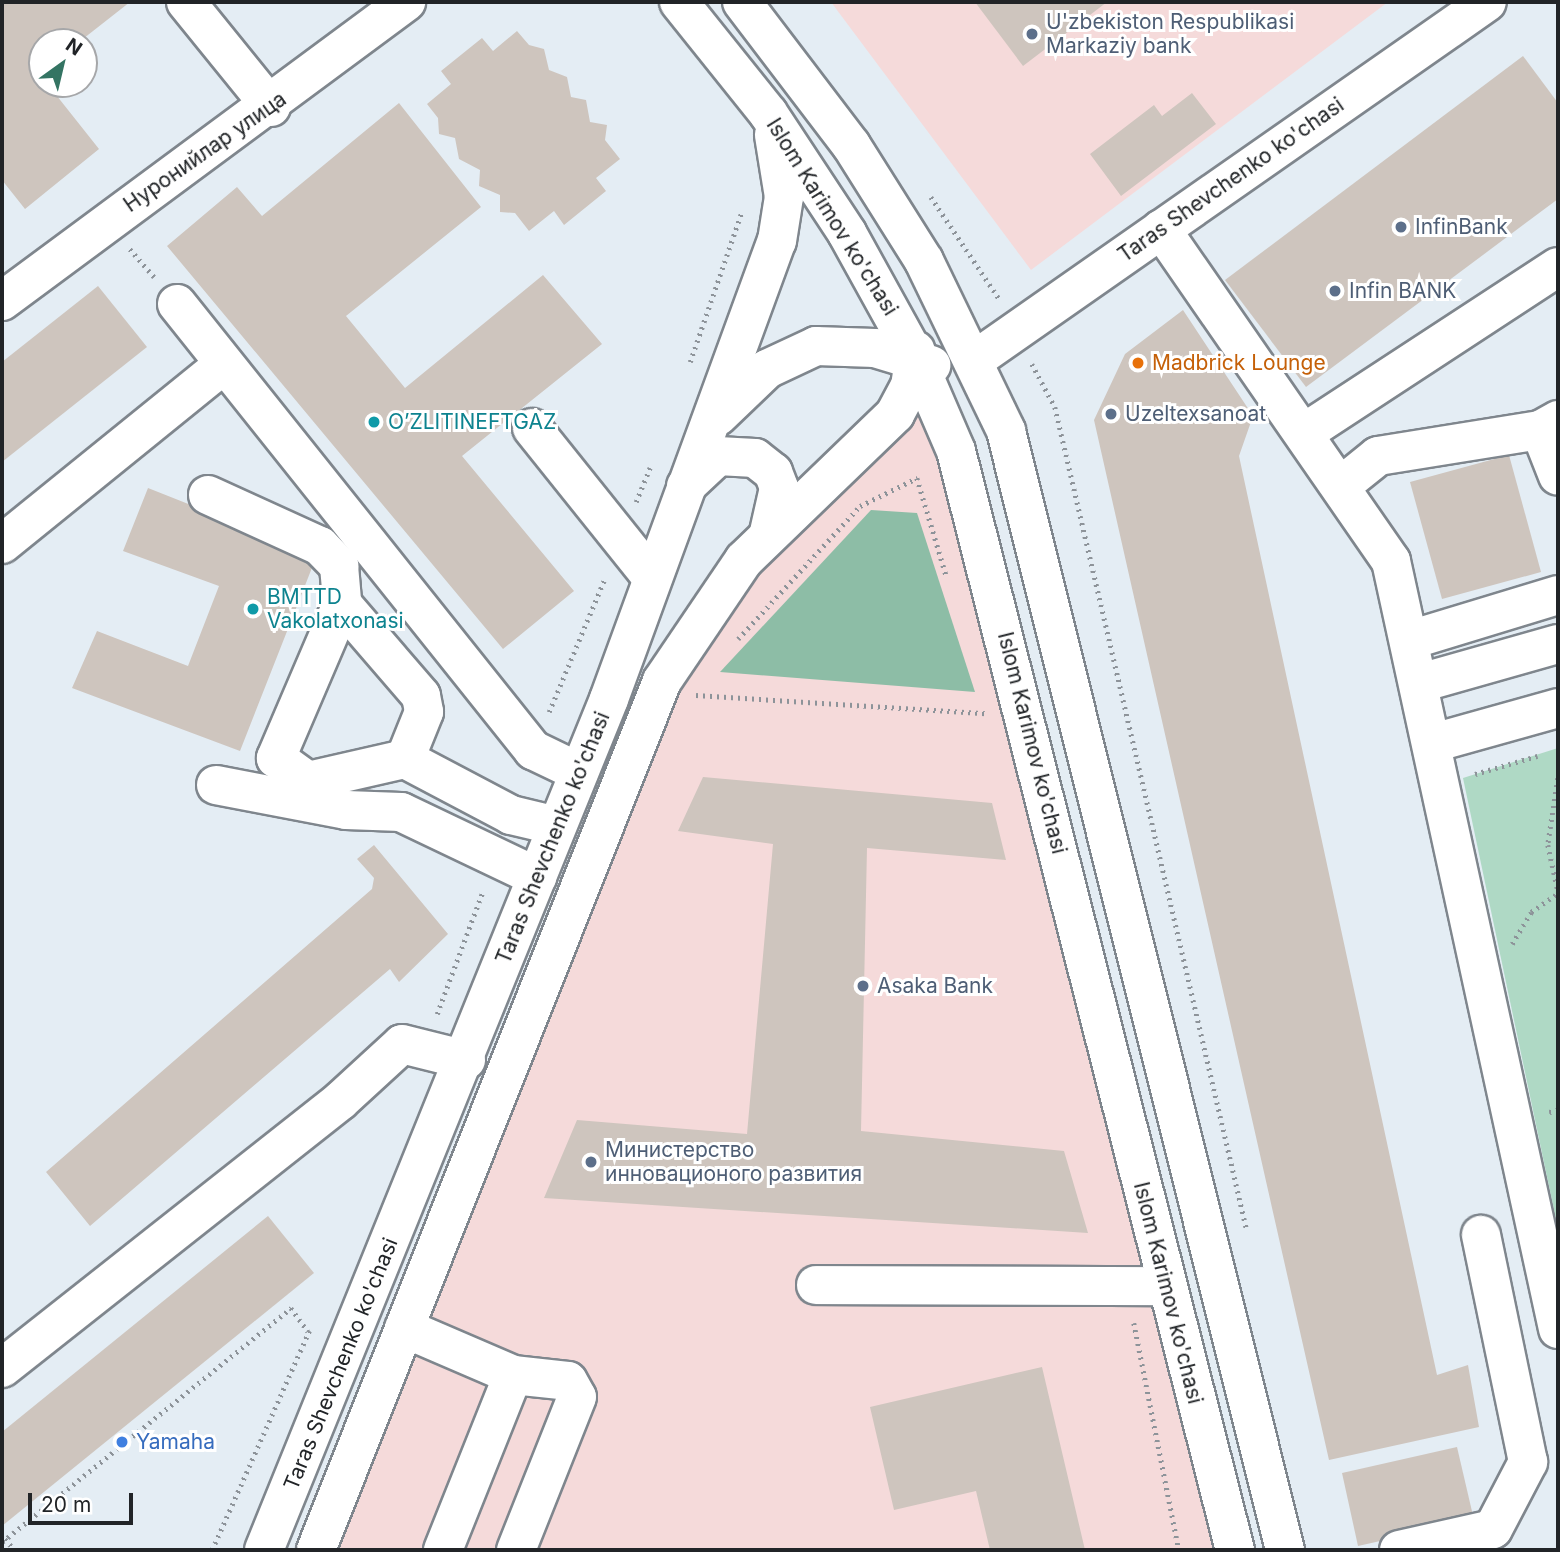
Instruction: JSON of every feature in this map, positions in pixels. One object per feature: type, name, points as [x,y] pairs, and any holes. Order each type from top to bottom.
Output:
[{"type":"main road","points":[[186,2],[271,107]]},
{"type":"main road","name":"Нуронийлар улица","points":[[2,301],[107,222],[271,107],[406,2]]},
{"type":"main road","name":"Islom Karimov ko'chasi","points":[[679,2],[768,113],[847,233],[916,358],[956,451],[1165,1286],[1235,1550]]},
{"type":"main road","points":[[742,2],[851,145],[924,261],[976,359],[1006,431],[1285,1550]]},
{"type":"main road","name":"Taras Shevchenko ko'chasi","points":[[976,359],[1487,2]]},
{"type":"main road","name":"Taras Shevchenko ko'chasi","points":[[264,1550],[466,1060],[579,772],[781,225],[784,185],[768,113]]},
{"type":"main road","points":[[1161,229],[1342,485],[1391,561],[1420,683],[1558,1329]]},
{"type":"main road","name":"Taras Shevchenko ko'chasi","points":[[316,1550],[662,681],[719,589],[769,532],[867,441],[906,398],[916,358],[924,261]]},
{"type":"main road","points":[[1304,433],[1558,267]]},
{"type":"main road","points":[[177,304],[223,365],[533,750],[579,772]]},
{"type":"main road","points":[[704,436],[744,387],[803,350],[850,344],[916,358],[952,380],[1006,431]]},
{"type":"main road","points":[[2,544],[223,365]]},
{"type":"main road","points":[[1342,485],[1378,456],[1549,425],[1558,476]]},
{"type":"main road","points":[[532,428],[652,578]]},
{"type":"main road","name":"Taras Shevchenko ko'chasi","points":[[867,441],[913,430],[956,451]]},
{"type":"main road","points":[[684,489],[718,456],[755,458],[773,472],[779,488],[769,532]]},
{"type":"main road","points":[[208,495],[320,546],[339,566],[342,604],[276,758],[308,780],[405,759],[511,815],[557,826]]},
{"type":"main road","points":[[1410,640],[1558,595]]},
{"type":"main road","points":[[342,604],[421,696],[424,712],[405,759]]},
{"type":"main road","points":[[1420,683],[1558,644]]},
{"type":"main road","points":[[1433,743],[1558,708]]},
{"type":"main road","points":[[216,785],[346,810],[401,812],[537,877]]},
{"type":"main road","points":[[2,1368],[402,1044],[466,1060]]},
{"type":"main road","points":[[1399,1550],[1493,1529],[1528,1462],[1481,1235]]},
{"type":"main road","points":[[816,1285],[1127,1288],[1165,1286]]},
{"type":"main road","points":[[404,1328],[513,1375],[568,1381],[577,1397],[516,1550]]},
{"type":"main road","points":[[443,1550],[513,1375]]},
{"type":"path","points":[[107,222],[177,304]]},
{"type":"path","points":[[729,650],[860,506],[917,478],[948,583]]},
{"type":"path","points":[[690,708],[699,687]]},
{"type":"path","points":[[695,695],[987,713]]},
{"type":"path","points":[[983,700],[990,726]]},
{"type":"path","points":[[1463,778],[1546,753]]},
{"type":"path","points":[[1509,948],[1531,912],[1558,892],[1548,845],[1558,778]]},
{"type":"path","points":[[1127,1288],[1178,1550]]},
{"type":"path","points":[[15,1550],[4,1540],[291,1308],[309,1332]]},
{"type":"shaded area","points":[[831,2],[1388,2],[1031,270]]},
{"type":"shaded area","points":[[916,358],[1235,1550],[316,1550],[662,681],[867,441]]},
{"type":"green space","points":[[871,510],[917,513],[975,692],[720,672]]},
{"type":"green space","points":[[1558,748],[1558,1229],[1463,778]]},
{"type":"building","points":[[2,2],[130,2],[97,28],[28,28],[28,98],[59,98],[99,149],[25,209],[2,180]]},
{"type":"building","name":"U'zbekiston Respublikasi Markaziy bank","points":[[975,2],[1107,2],[1023,66]]},
{"type":"building","points":[[517,31],[529,45],[544,49],[549,70],[567,77],[571,97],[586,100],[590,122],[607,125],[605,140],[620,159],[596,178],[606,191],[564,225],[554,211],[529,231],[515,213],[500,212],[500,195],[479,186],[480,170],[459,159],[455,138],[439,134],[438,118],[427,104],[451,84],[441,71],[482,38],[493,51]]},
{"type":"building","points":[[1523,56],[1558,103],[1558,199],[1306,387],[1225,280]]},
{"type":"building","points":[[1192,93],[1216,124],[1121,196],[1090,154],[1154,105],[1162,116]]},
{"type":"building","points":[[399,103],[481,207],[346,316],[405,388],[543,275],[602,344],[462,456],[574,591],[503,649],[167,246],[237,187],[262,216]]},
{"type":"building","points":[[98,286],[147,347],[2,462],[2,362]]},
{"type":"building","points":[[1183,310],[1253,416],[1239,456],[1437,1375],[1468,1365],[1479,1427],[1329,1460],[1094,420],[1125,354]]},
{"type":"building","points":[[1509,455],[1541,572],[1442,599],[1410,482]]},
{"type":"building","name":"BMTTD Vakolatxonasi","points":[[148,488],[317,555],[240,751],[72,688],[97,631],[188,666],[219,586],[123,551]]},
{"type":"building","points":[[703,777],[992,803],[1006,860],[867,848],[861,1131],[1064,1151],[1088,1233],[544,1198],[577,1120],[747,1134],[773,844],[678,831]]},
{"type":"building","points":[[374,845],[448,934],[399,982],[390,969],[90,1226],[46,1172],[372,889],[374,878],[357,859]]},
{"type":"building","points":[[268,1216],[314,1273],[2,1526],[2,1432]]},
{"type":"building","points":[[1042,1367],[1085,1550],[990,1550],[976,1491],[894,1510],[870,1407]]},
{"type":"building","points":[[1457,1447],[1474,1520],[1358,1546],[1342,1473]]},
{"type":"place","name":"U'zbekiston Respublikasi Markaziy bank","points":[[1032,34]]},
{"type":"place","name":"InfinBank","points":[[1401,227]]},
{"type":"place","name":"Infin BANK","points":[[1335,291]]},
{"type":"place","name":"Madbrick Lounge","points":[[1138,363]]},
{"type":"place","name":"Uzeltexsanoat","points":[[1111,414]]},
{"type":"place","name":"O’ZLITINEFTGAZ","points":[[374,422]]},
{"type":"place","name":"BMTTD Vakolatxonasi","points":[[253,609]]},
{"type":"place","name":"Asaka Bank","points":[[863,986]]},
{"type":"place","name":"Министерство инновационого развития","points":[[591,1162]]},
{"type":"place","name":"Yamaha","points":[[122,1442]]}]
